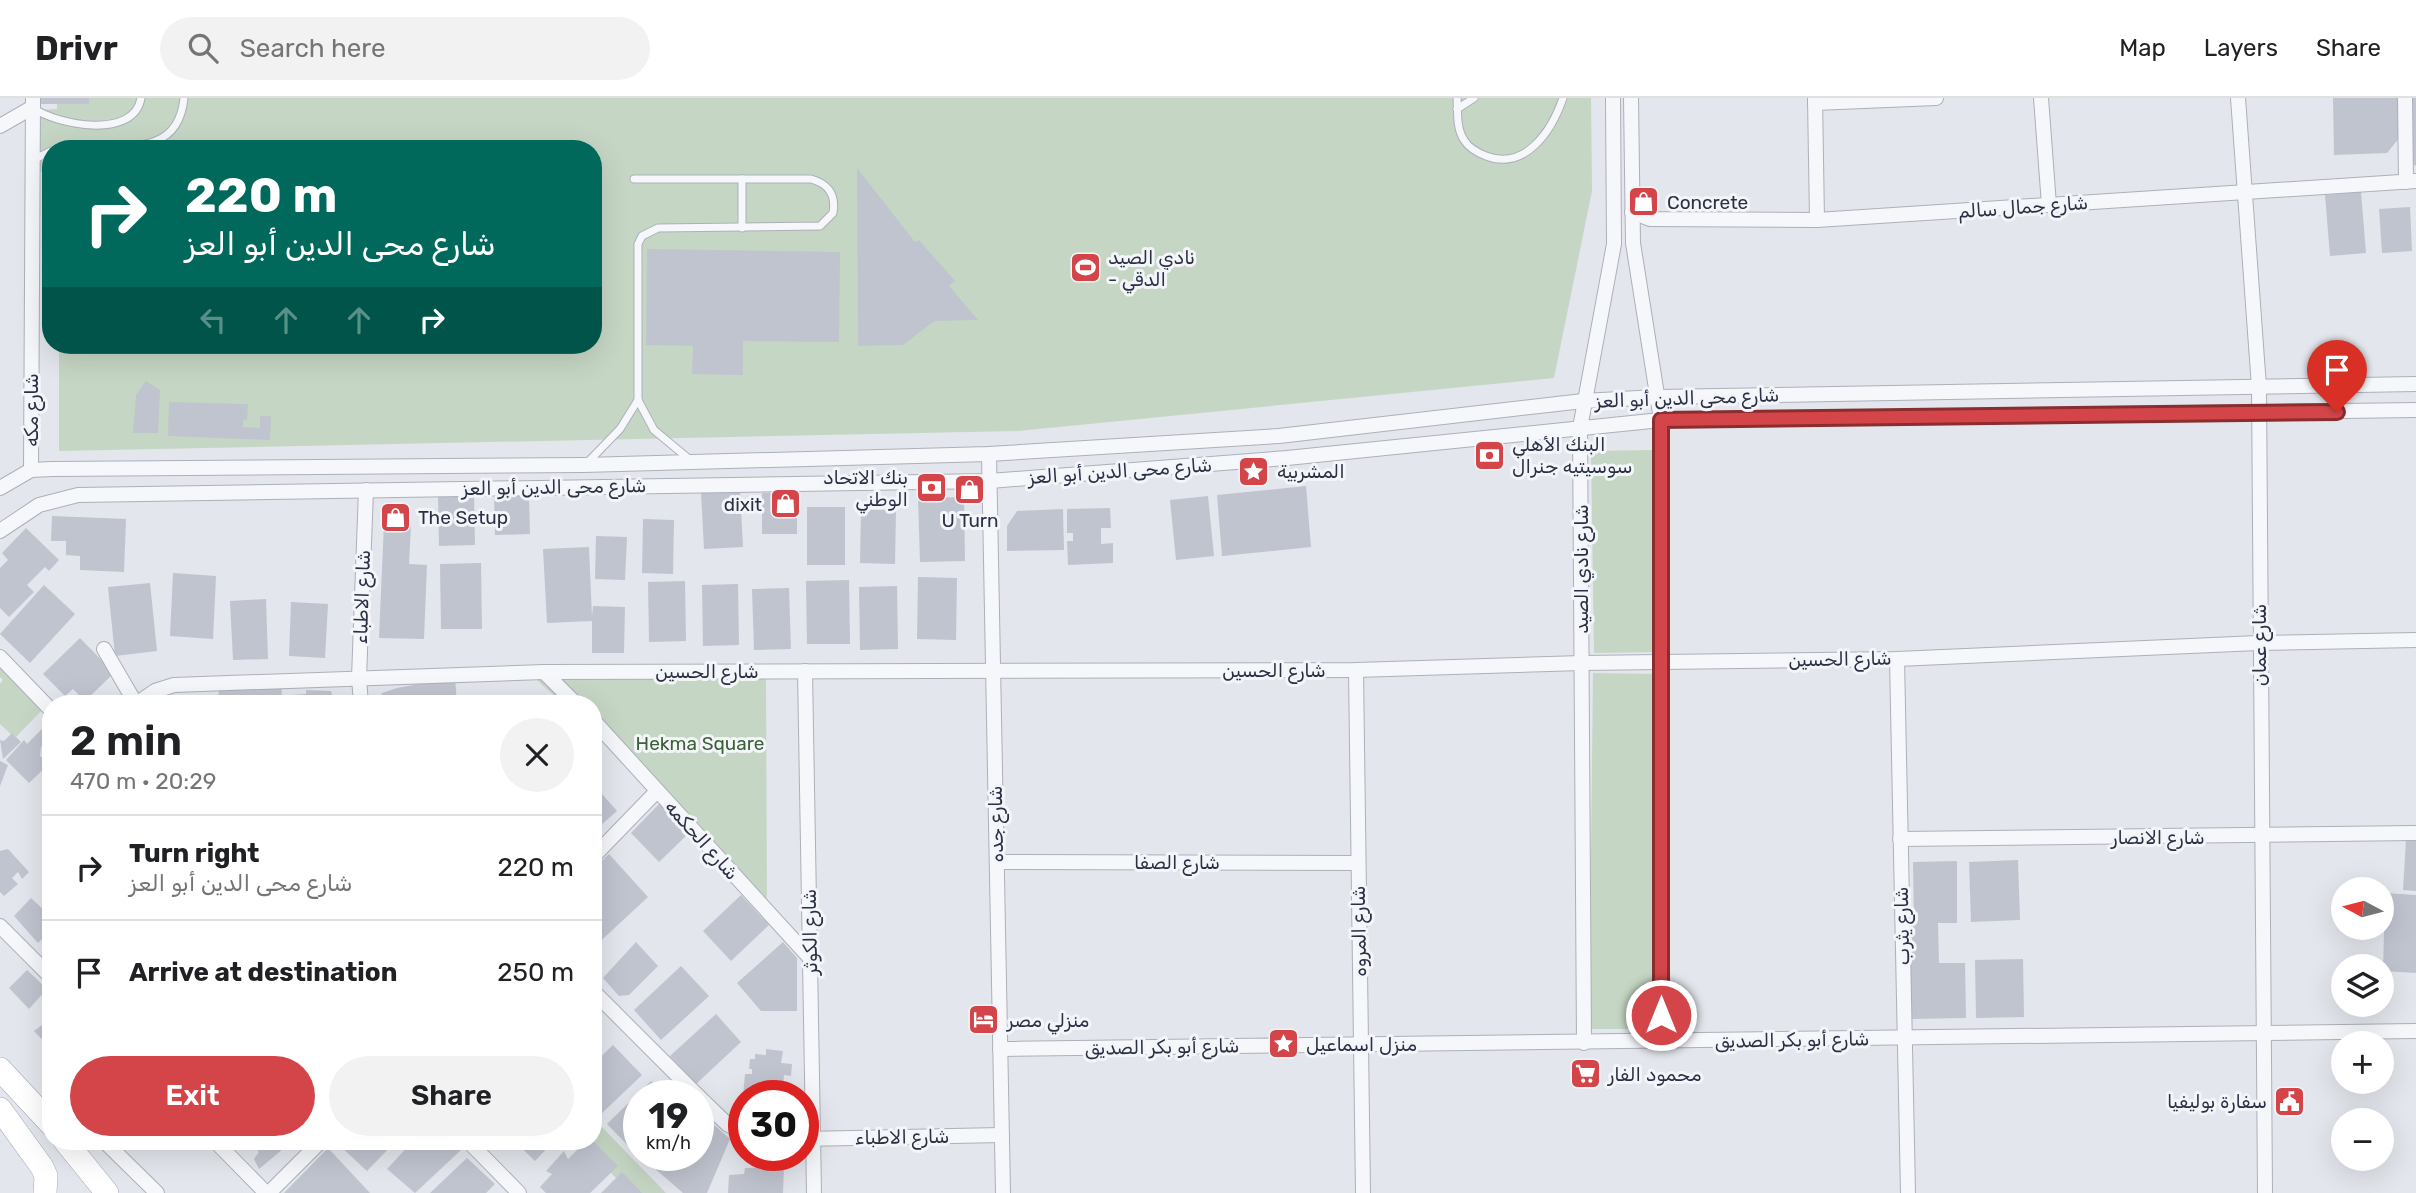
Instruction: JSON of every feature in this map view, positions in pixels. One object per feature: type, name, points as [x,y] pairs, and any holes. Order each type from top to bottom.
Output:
[{"type":"main road","points":[[0,1069],[42,1114]]},
{"type":"main road","points":[[0,1109],[42,1167],[46,1176],[45,1193]]},
{"type":"main road","points":[[72,1150],[107,1193]]},
{"type":"street","name":"شارع نادي الصيد","points":[[1584,1043],[1580,428],[1614,244],[1613,98]]},
{"type":"street","points":[[1631,98],[1634,252],[1661,420],[1661,1042]]},
{"type":"street","points":[[1817,220],[1815,101],[1936,98]]},
{"type":"street","points":[[2041,98],[2049,205]]},
{"type":"street","name":"شارع عمان","points":[[2238,98],[2259,387],[2258,643],[2265,1193]]},
{"type":"street","points":[[2405,98],[2411,182]]},
{"type":"street","points":[[0,126],[33,103]]},
{"type":"street","name":"شارع مكه","points":[[31,470],[33,103]]},
{"type":"street","name":"شارع جمال سالم","points":[[1632,212],[1650,219],[1817,220],[2411,182]]},
{"type":"street","name":"شارع محى الدين أبو العز","points":[[0,488],[31,470],[584,465],[989,454],[1279,436],[1583,401],[1657,397],[2416,384]]},
{"type":"street","name":"شارع محى الدين أبو العز","points":[[0,531],[39,505],[78,495],[990,481],[1287,458],[1661,420],[2416,410]]},
{"type":"street","name":"شارع جده","points":[[989,454],[1003,1193]]},
{"type":"street","name":"شارع الاطباء","points":[[361,695],[359,678],[366,490]]},
{"type":"street","name":"شارع الحسين","points":[[149,695],[174,685],[544,672],[1356,670],[1582,663],[1897,659],[2258,643],[2416,640]]},
{"type":"street","points":[[104,649],[131,695]]},
{"type":"street","points":[[0,657],[42,701]]},
{"type":"street","name":"شارع يثرب","points":[[1897,659],[1908,1193]]},
{"type":"street","name":"شارع المروه","points":[[1356,670],[1363,1193]]},
{"type":"street","name":"شارع الكوثر","points":[[805,671],[811,959],[810,1080]]},
{"type":"street","points":[[544,672],[567,695]]},
{"type":"street","name":"شارع الحكمه","points":[[602,730],[811,959]]},
{"type":"street","points":[[602,848],[657,791]]},
{"type":"street","name":"شارع الانصار","points":[[1900,839],[2416,833]]},
{"type":"street","name":"شارع الصفا","points":[[997,862],[1358,863]]},
{"type":"street","points":[[0,926],[42,968]]},
{"type":"street","points":[[602,1000],[682,1080]]},
{"type":"street","name":"شارع أبو بكر الصديق","points":[[1000,1049],[2416,1031]]},
{"type":"street","points":[[714,1111],[728,1125]]},
{"type":"street","name":"شارع الاطباء","points":[[819,1139],[1002,1135]]},
{"type":"street","points":[[113,1150],[157,1193]]},
{"type":"street","points":[[224,1150],[268,1193],[312,1150]]},
{"type":"street","points":[[477,1150],[519,1193]]},
{"type":"street","name":"شارع الكوثر","points":[[812,1171],[814,1193]]},
{"type":"lane","points":[[33,103],[60,122],[120,122],[136,112],[141,98]]},
{"type":"lane","points":[[158,140],[175,126],[183,111],[184,98]]},
{"type":"lane","points":[[1457,98],[1458,126],[1465,141],[1477,152],[1493,158],[1510,159],[1539,144],[1552,124],[1563,98]]},
{"type":"lane","points":[[1457,109],[1474,98]]},
{"type":"lane","points":[[33,160],[42,156]]},
{"type":"lane","points":[[634,179],[820,181],[833,195],[834,204],[827,221],[820,226],[658,228],[642,236],[636,253],[638,400],[660,437],[695,463]]},
{"type":"lane","points":[[742,179],[742,228]]},
{"type":"lane","points":[[584,465],[609,442],[638,400]]},
{"type":"green space","name":"نادي الصيد - الدقي","points":[[57,98],[1591,98],[1592,191],[1554,378],[1018,431],[59,451],[59,354],[602,354],[602,140],[42,140],[42,172],[38,172],[39,110],[57,109]]},
{"type":"green space","points":[[1652,450],[1655,652],[1594,653],[1591,451]]},
{"type":"green space","points":[[0,663],[42,708],[15,738],[0,724],[0,684],[3,680],[0,677]]},
{"type":"green space","points":[[1593,673],[1657,674],[1654,1029],[1589,1029]]},
{"type":"green space","name":"Hekma Square","points":[[766,676],[767,910],[638,773],[602,740],[602,695],[553,695],[537,680]]},
{"type":"green space","points":[[602,1127],[623,1149],[623,1171],[645,1171],[666,1193],[631,1193],[588,1150],[602,1150]]},
{"type":"building","points":[[39,98],[89,98],[89,104],[40,104]]},
{"type":"building","points":[[2333,98],[2399,98],[2400,137],[2387,153],[2334,155]]},
{"type":"building","points":[[2409,98],[2416,98],[2416,166],[2413,164]]},
{"type":"building","points":[[857,168],[915,242],[919,240],[955,281],[949,286],[978,320],[934,321],[903,345],[858,346]]},
{"type":"building","points":[[2361,192],[2366,253],[2330,256],[2325,195]]},
{"type":"building","points":[[2410,207],[2412,251],[2382,253],[2379,209]]},
{"type":"building","points":[[647,249],[840,252],[839,342],[743,341],[743,375],[692,374],[693,346],[646,345]]},
{"type":"building","points":[[146,381],[160,390],[158,433],[133,433],[136,395]]},
{"type":"building","points":[[169,402],[248,404],[247,420],[243,420],[243,427],[260,428],[260,416],[271,416],[270,440],[168,436]]},
{"type":"building","points":[[1306,486],[1311,547],[1222,556],[1217,495]]},
{"type":"building","points":[[740,490],[743,547],[704,549],[701,492]]},
{"type":"building","points":[[474,492],[475,545],[439,546],[438,493]]},
{"type":"building","points":[[762,493],[797,493],[797,534],[762,534]]},
{"type":"building","points":[[529,495],[530,534],[495,535],[494,496]]},
{"type":"building","points":[[1208,496],[1214,556],[1176,560],[1170,500]]},
{"type":"building","points":[[964,497],[965,561],[920,562],[918,498]]},
{"type":"building","points":[[807,507],[845,507],[845,565],[807,565]]},
{"type":"building","points":[[1110,508],[1111,528],[1101,528],[1101,544],[1113,543],[1113,563],[1068,565],[1067,541],[1073,541],[1073,533],[1067,533],[1067,509]]},
{"type":"building","points":[[1063,509],[1064,550],[1007,551],[1007,526],[1017,511]]},
{"type":"building","points":[[861,510],[896,510],[895,564],[860,563]]},
{"type":"building","points":[[52,516],[126,519],[124,572],[80,570],[80,556],[66,555],[66,541],[51,541]]},
{"type":"building","points":[[643,519],[674,520],[673,574],[642,573]]},
{"type":"building","points":[[384,523],[411,524],[409,564],[427,565],[424,639],[379,638]]},
{"type":"building","points":[[26,528],[59,560],[49,571],[45,567],[27,585],[34,592],[9,617],[0,608],[0,568],[8,560],[2,553]]},
{"type":"building","points":[[596,536],[627,537],[625,580],[595,579]]},
{"type":"building","points":[[589,547],[592,616],[593,606],[625,607],[624,653],[592,653],[592,621],[547,623],[543,549]]},
{"type":"building","points":[[481,563],[482,629],[441,629],[440,564]]},
{"type":"building","points":[[173,573],[216,576],[213,639],[170,636]]},
{"type":"building","points":[[918,577],[957,578],[956,640],[917,639]]},
{"type":"building","points":[[849,580],[850,644],[807,644],[806,581]]},
{"type":"building","points":[[685,581],[686,641],[649,642],[648,582]]},
{"type":"building","points":[[150,583],[157,651],[115,656],[108,587]]},
{"type":"building","points":[[738,584],[739,645],[703,646],[702,585]]},
{"type":"building","points":[[44,585],[75,614],[30,663],[0,634]]},
{"type":"building","points":[[897,586],[898,649],[860,650],[859,587]]},
{"type":"building","points":[[789,588],[791,649],[754,650],[752,589]]},
{"type":"building","points":[[266,599],[268,659],[233,660],[230,601]]},
{"type":"building","points":[[291,602],[328,604],[325,658],[289,656]]},
{"type":"building","points":[[80,638],[114,673],[91,695],[79,695],[73,689],[64,695],[43,674]]},
{"type":"building","points":[[455,677],[456,695],[381,695],[397,688]]},
{"type":"building","points":[[282,685],[281,695],[218,695],[219,690]]},
{"type":"building","points":[[306,690],[331,691],[332,695],[292,695],[306,694]]},
{"type":"building","points":[[42,729],[42,771],[29,783],[6,760],[24,740],[27,744]]},
{"type":"building","points":[[12,733],[21,742],[3,759],[0,740],[4,741]]},
{"type":"building","points":[[0,761],[8,765],[0,786]]},
{"type":"building","points":[[602,794],[617,811],[602,824]]},
{"type":"building","points":[[660,803],[689,833],[659,862],[631,833]]},
{"type":"building","points":[[2406,840],[2416,840],[2416,891],[2403,890]]},
{"type":"building","points":[[8,849],[29,872],[22,879],[18,872],[12,878],[18,884],[4,896],[0,892],[0,851]]},
{"type":"building","points":[[609,854],[648,897],[602,940],[602,861]]},
{"type":"building","points":[[2018,860],[2020,920],[1971,922],[1969,862]]},
{"type":"building","points":[[1957,861],[1957,923],[1938,923],[1939,963],[1965,963],[1966,1018],[1910,1019],[1908,926],[1914,926],[1913,862]]},
{"type":"building","points":[[2394,894],[2416,895],[2416,973],[2394,972],[2394,954],[2383,954],[2384,940],[2394,940]]},
{"type":"building","points":[[741,895],[769,925],[731,961],[703,931]]},
{"type":"building","points":[[31,898],[42,908],[42,939],[38,943],[14,916]]},
{"type":"building","points":[[636,942],[658,966],[629,995],[619,996],[603,978]]},
{"type":"building","points":[[783,942],[797,958],[797,1011],[761,1011],[737,983]]},
{"type":"building","points":[[2023,959],[2024,1017],[1976,1018],[1975,960]]},
{"type":"building","points":[[681,966],[709,996],[661,1040],[634,1010]]},
{"type":"building","points":[[27,970],[42,984],[42,995],[29,1009],[9,988]]},
{"type":"building","points":[[716,1014],[741,1042],[700,1080],[692,1080],[670,1056]]},
{"type":"building","points":[[42,1025],[42,1039],[34,1031]]},
{"type":"building","points":[[613,1045],[642,1075],[637,1080],[623,1080],[623,1093],[602,1113],[602,1055]]},
{"type":"building","points":[[766,1049],[783,1051],[781,1063],[792,1064],[791,1076],[784,1075],[784,1080],[744,1080],[745,1074],[752,1074],[752,1069],[749,1069],[750,1059],[755,1059],[755,1054],[766,1055]]},
{"type":"building","points":[[623,1108],[623,1141],[607,1124]]},
{"type":"building","points":[[714,1125],[728,1137],[728,1144],[707,1193],[683,1193],[658,1171],[714,1171]]},
{"type":"building","points":[[257,1150],[282,1150],[259,1169],[254,1159],[259,1152]]},
{"type":"building","points":[[326,1150],[330,1150],[370,1193],[284,1193]]},
{"type":"building","points":[[344,1150],[387,1150],[367,1171]]},
{"type":"building","points":[[405,1150],[461,1150],[415,1193],[387,1169]]},
{"type":"building","points":[[523,1150],[545,1150],[535,1161]]},
{"type":"building","points":[[577,1150],[602,1150],[618,1166],[590,1193],[546,1193],[540,1187],[552,1174],[546,1171],[564,1151],[568,1159]]},
{"type":"building","points":[[467,1158],[495,1184],[486,1193],[430,1193]]},
{"type":"building","points":[[744,1171],[784,1171],[783,1193],[728,1193],[729,1175],[744,1174]]},
{"type":"building","points":[[622,1172],[642,1193],[601,1193]]},
{"type":"place","name":"Concrete","points":[[1644,202]]},
{"type":"place","name":"نادي الصيد - الدقي","points":[[1085,268]]},
{"type":"place","name":"البنك الأهلي سوسيتيه جنرال","points":[[1489,455]]},
{"type":"place","name":"المشربية","points":[[1254,471]]},
{"type":"place","name":"بنك الاتحاد الوطني","points":[[931,488]]},
{"type":"place","name":"U Turn","points":[[970,489]]},
{"type":"place","name":"dixit","points":[[785,504]]},
{"type":"place","name":"The Setup","points":[[395,517]]},
{"type":"place","name":"منزلي مصر","points":[[984,1020]]},
{"type":"place","name":"منزل اسماعيل","points":[[1283,1044]]},
{"type":"place","name":"محمود الفار","points":[[1585,1074]]},
{"type":"place","name":"سفارة بوليفيا","points":[[2290,1101]]},
{"type":"route","points":[[1661,1015],[1661,420],[2337,412]]}]
